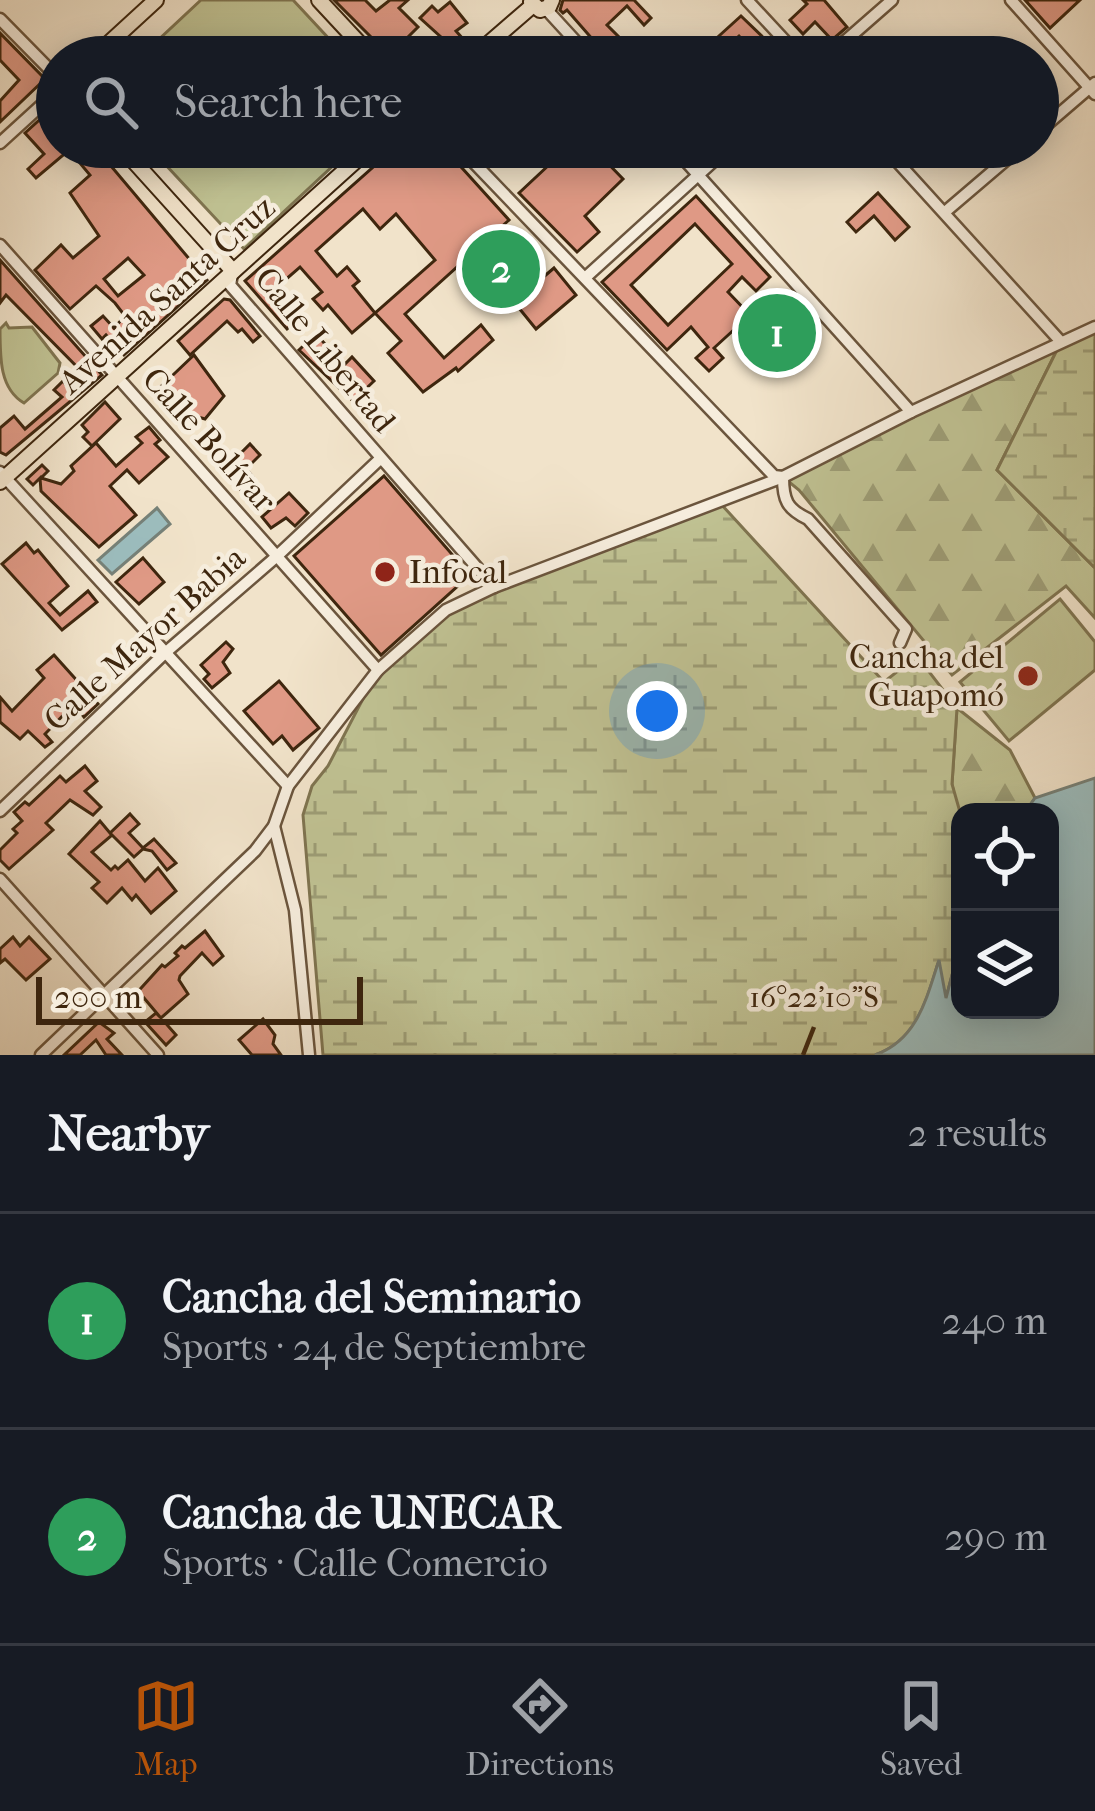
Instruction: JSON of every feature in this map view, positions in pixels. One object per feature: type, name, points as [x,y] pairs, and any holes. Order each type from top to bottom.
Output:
[{"type":"main road","points":[[117,36],[156,0]]},
{"type":"main road","points":[[319,0],[352,36]]},
{"type":"main road","points":[[500,36],[540,4]]},
{"type":"main road","name":"Calle Libertad","points":[[140,168],[233,271]]},
{"type":"main road","name":"Avenida Santa Cruz","points":[[2,477],[348,168]]},
{"type":"street","points":[[131,0],[142,13]]},
{"type":"street","points":[[747,0],[780,36]]},
{"type":"street","points":[[851,36],[892,0]]},
{"type":"street","points":[[1011,0],[1045,36]]},
{"type":"street","points":[[540,4],[570,36]]},
{"type":"street","points":[[0,19],[36,56]]},
{"type":"street","points":[[1059,52],[1093,88],[1059,115]]},
{"type":"street","points":[[0,143],[36,110]]},
{"type":"street","points":[[479,168],[774,476],[783,477]]},
{"type":"street","points":[[692,168],[910,412]]},
{"type":"street","points":[[586,278],[706,168]]},
{"type":"street","points":[[904,168],[1061,342]]},
{"type":"street","points":[[945,212],[996,168]]},
{"type":"street","name":"Calle Bolívar","points":[[0,244],[378,670]]},
{"type":"street","name":"Calle Libertad","points":[[233,271],[230,285],[494,587]]},
{"type":"street","points":[[40,1055],[255,851],[274,826],[288,785],[378,670],[446,610],[494,587],[783,477],[1095,327]]},
{"type":"street","name":"Calle Mayor Babia","points":[[0,811],[165,653],[380,459]]},
{"type":"street","points":[[2,477],[288,785]]},
{"type":"street","points":[[783,477],[783,498],[793,511],[808,519],[906,629],[900,643]]},
{"type":"street","points":[[274,826],[295,910],[309,1055]]},
{"type":"street","points":[[0,879],[158,1055]]},
{"type":"green space","points":[[201,0],[293,0],[326,36],[162,36]]},
{"type":"green space","points":[[169,168],[331,168],[244,249]]},
{"type":"green space","points":[[496,240],[530,277],[506,298],[473,261]]},
{"type":"green space","points":[[770,303],[807,339],[783,363],[747,327]]},
{"type":"green space","points":[[6,323],[9,328],[32,327],[60,363],[58,373],[24,403],[10,390],[3,372],[0,329]]},
{"type":"green space","points":[[1095,327],[1095,568],[997,470],[1061,342]]},
{"type":"green space","points":[[1061,342],[997,470],[1095,568],[1095,618],[1066,586],[952,675],[799,490],[783,477]]},
{"type":"green space","points":[[720,503],[884,682],[917,656],[957,708],[952,784],[957,803],[951,803],[951,979],[945,1002],[938,963],[924,1006],[910,1030],[875,1055],[323,1055],[303,815],[312,786],[328,766],[378,670],[446,610]]},
{"type":"green space","name":"Cancha del Guapomó","points":[[1060,599],[1095,642],[1095,670],[1009,741],[960,682]]},
{"type":"green space","points":[[957,708],[1010,750],[1035,798],[1031,803],[956,803],[952,784]]},
{"type":"water","points":[[157,508],[170,524],[112,574],[98,560]]},
{"type":"water","points":[[1095,778],[1095,1055],[875,1055],[910,1029],[939,960],[946,998],[951,979],[951,1019],[1059,1019],[1059,803],[1031,803]]},
{"type":"building","points":[[334,0],[365,0],[376,11],[390,0],[408,0],[399,8],[418,27],[409,36],[370,36]]},
{"type":"building","points":[[563,0],[634,0],[651,18],[644,25],[627,6],[607,25],[618,36],[590,36],[567,10],[560,10]]},
{"type":"building","points":[[803,0],[824,0],[847,27],[837,36],[828,36],[815,22],[803,34],[790,20],[807,4]]},
{"type":"building","points":[[1025,0],[1080,0],[1050,28]]},
{"type":"building","points":[[450,2],[467,23],[456,31],[460,36],[440,36],[420,18],[432,6],[438,12]]},
{"type":"building","points":[[741,16],[762,36],[739,36],[719,36]]},
{"type":"building","points":[[0,33],[36,70],[36,88],[0,122],[0,101],[19,80],[0,60]]},
{"type":"building","points":[[36,123],[36,145],[25,133]]},
{"type":"building","points":[[36,162],[36,168],[48,168],[36,178],[28,169]]},
{"type":"building","points":[[84,168],[113,168],[207,280],[124,355],[91,326],[103,316],[114,328],[125,316],[115,303],[96,286],[70,309],[35,270],[61,245],[73,258],[99,236],[70,193],[90,175]],"holes":[[[128,258],[144,275],[118,296],[104,279]]]},
{"type":"building","points":[[372,168],[462,168],[509,220],[405,314],[444,358],[481,325],[493,340],[458,371],[456,368],[423,392],[388,353],[401,341],[375,313],[352,333],[328,305],[323,310],[313,299],[322,292],[300,267],[277,287],[302,316],[287,329],[245,281]],"holes":[[[363,209],[380,229],[396,214],[435,260],[375,313],[353,286],[359,281],[347,267],[337,276],[316,251]]]},
{"type":"building","points":[[546,168],[612,168],[623,179],[585,216],[599,232],[577,252],[519,193]]},
{"type":"building","points":[[878,193],[909,227],[895,240],[874,216],[856,232],[847,222]]},
{"type":"building","points":[[696,196],[770,277],[756,291],[742,277],[728,292],[750,315],[714,348],[723,358],[709,371],[696,358],[708,347],[691,327],[667,350],[602,282]],"holes":[[[695,224],[732,264],[668,325],[631,285]]]},
{"type":"building","points":[[0,260],[102,375],[6,455],[0,452],[0,428],[14,416],[25,429],[62,397],[54,390],[63,381],[70,390],[86,376],[6,295],[0,303]]},
{"type":"building","points":[[554,268],[576,295],[536,329],[514,302]]},
{"type":"building","points":[[224,299],[230,300],[260,336],[253,342],[227,321],[190,355],[178,341]]},
{"type":"building","points":[[316,334],[344,365],[352,357],[374,381],[353,401],[299,350]]},
{"type":"building","points":[[194,355],[224,396],[205,419],[198,417],[184,429],[154,393]]},
{"type":"building","points":[[105,402],[120,419],[92,446],[83,437],[88,432],[82,425]]},
{"type":"building","points":[[149,427],[160,440],[155,444],[168,457],[139,483],[127,470],[110,486],[136,515],[99,547],[41,491],[40,478],[33,485],[27,479],[42,465],[48,471],[41,478],[61,484],[74,471],[71,466],[96,443],[116,466],[142,443],[136,437]]},
{"type":"building","points":[[250,444],[260,455],[246,469],[253,477],[240,489],[223,471]]},
{"type":"building","name":"Infocal","points":[[384,476],[470,575],[381,655],[294,556]]},
{"type":"building","points":[[289,493],[308,513],[295,526],[286,518],[271,528],[262,517]]},
{"type":"building","points":[[26,543],[34,553],[38,550],[68,586],[49,603],[60,615],[88,591],[97,602],[62,630],[2,564]]},
{"type":"building","points":[[143,558],[164,582],[139,604],[116,582]]},
{"type":"building","points":[[226,642],[233,649],[223,662],[230,673],[212,688],[201,665]]},
{"type":"building","points":[[54,655],[98,704],[84,717],[74,704],[45,734],[52,742],[45,747],[28,731],[20,739],[0,722],[0,697],[12,711],[44,678],[37,670]]},
{"type":"building","points":[[279,681],[319,728],[293,750],[282,736],[273,744],[244,711]]},
{"type":"building","points":[[85,766],[97,781],[85,791],[101,807],[93,815],[70,800],[46,823],[53,830],[9,869],[0,860],[0,850],[22,821],[14,812],[25,802],[29,805],[60,776],[66,782]]},
{"type":"building","points":[[130,814],[139,824],[129,833],[143,848],[154,839],[176,863],[167,870],[152,851],[143,849],[134,857],[112,835],[92,852],[111,870],[128,860],[145,881],[158,868],[176,891],[151,913],[136,895],[132,900],[122,888],[107,903],[92,888],[99,882],[69,854],[100,821],[110,833]]},
{"type":"building","points":[[205,931],[223,956],[213,965],[202,953],[180,976],[188,994],[161,1018],[176,1035],[166,1045],[145,1022],[156,1013],[160,1017],[144,998],[139,1003],[133,997],[162,965],[178,956],[175,953],[182,946]]},
{"type":"building","points":[[13,937],[20,946],[29,937],[50,959],[26,980],[5,959],[0,963],[0,949]]},
{"type":"building","points":[[263,1019],[281,1055],[252,1055],[239,1040]]},
{"type":"building","points":[[99,1022],[114,1033],[107,1039],[122,1055],[106,1055],[96,1040],[80,1055],[64,1055]]},
{"type":"place","name":"Cancha de UNECAR","points":[[501,269]]},
{"type":"place","name":"Cancha del Seminario","points":[[777,333]]},
{"type":"place","name":"Infocal","points":[[385,572]]},
{"type":"place","name":"Cancha del Guapomó","points":[[1028,676]]}]
